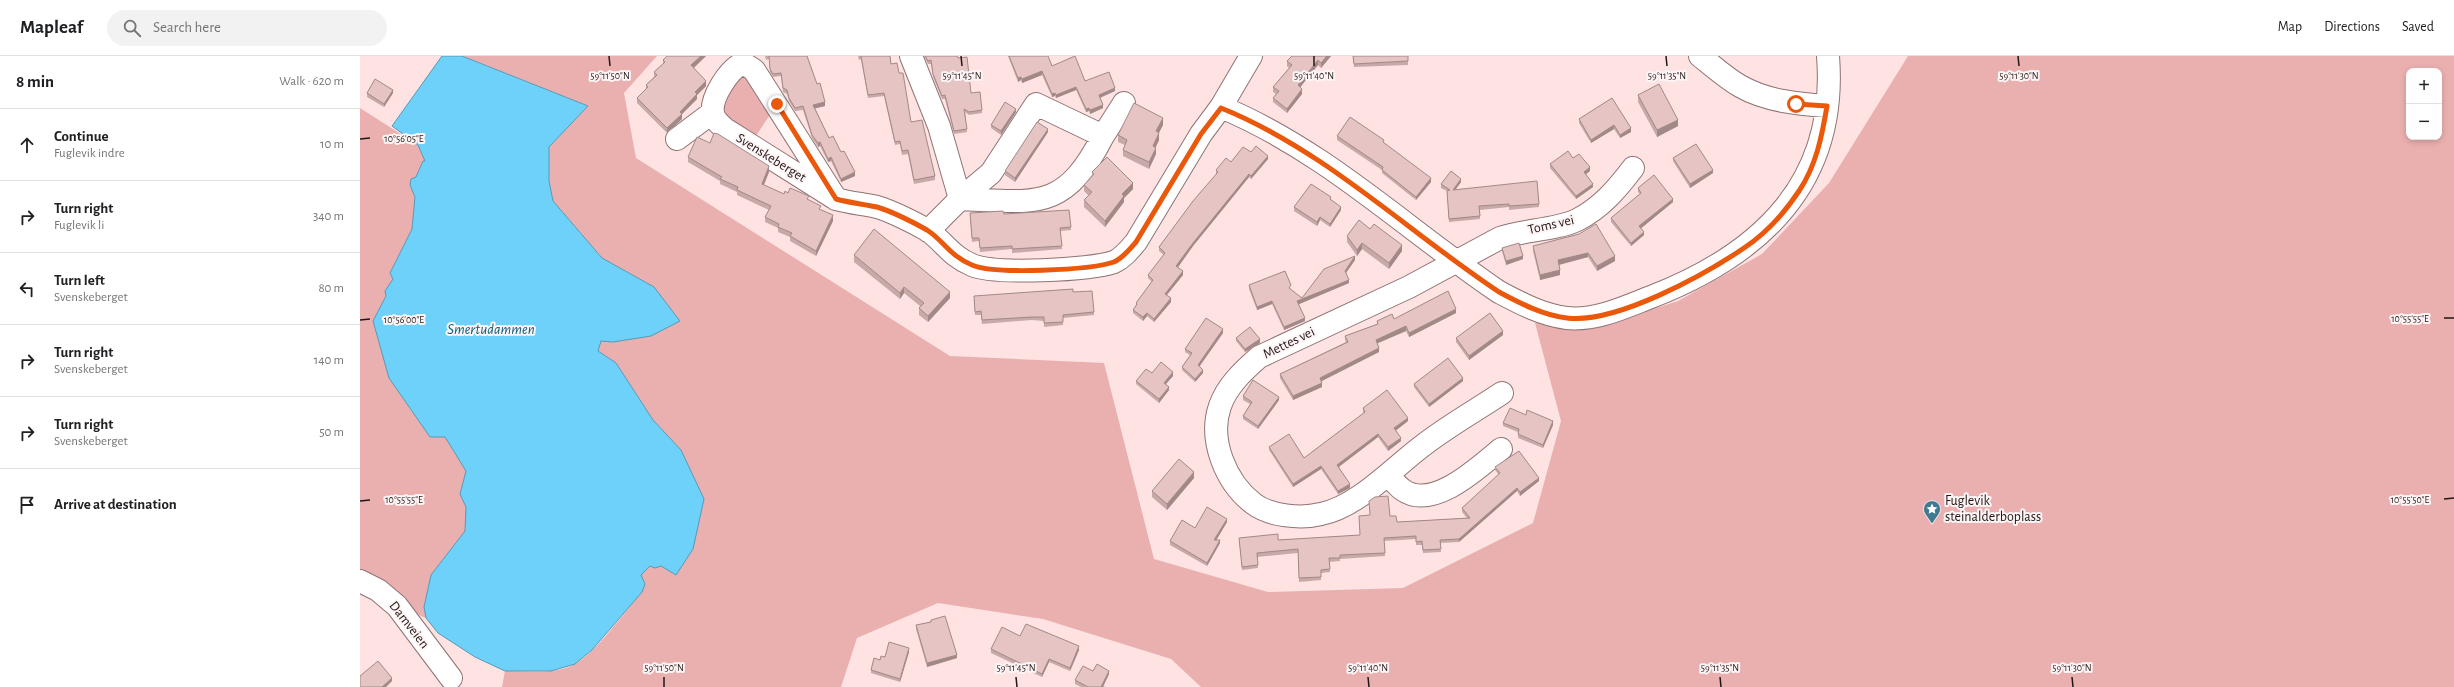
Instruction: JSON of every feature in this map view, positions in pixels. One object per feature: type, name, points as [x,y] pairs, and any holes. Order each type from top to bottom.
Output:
[{"type":"street","points":[[912,56],[939,126],[960,199]]},
{"type":"street","name":"Svenskeberget","points":[[836,199],[761,80],[744,60],[732,71],[715,99],[713,112],[716,120],[725,129],[836,199],[854,204],[878,207],[928,231],[955,256],[973,266],[990,270],[1016,271],[1114,262],[1126,254],[1136,242],[1201,134],[1221,108],[1250,56]]},
{"type":"street","points":[[1700,56],[1739,86],[1765,96],[1796,104],[1827,106]]},
{"type":"street","points":[[1221,108],[1256,122],[1297,147],[1401,220],[1456,263],[1499,292],[1531,308],[1566,318],[1587,318],[1619,310],[1676,287],[1745,247],[1767,229],[1799,192],[1821,142],[1830,76],[1828,56]]},
{"type":"street","points":[[960,199],[1017,201],[1038,200],[1058,194],[1075,180],[1088,164],[1103,136],[1124,103]]},
{"type":"street","points":[[928,231],[960,199],[991,173],[1036,104],[1103,136]]},
{"type":"street","points":[[677,139],[713,112]]},
{"type":"street","name":"Toms vei","points":[[1456,263],[1478,248],[1516,232],[1577,220],[1612,196],[1633,168]]},
{"type":"street","name":"Mettes vei","points":[[1456,263],[1259,357],[1241,374],[1227,391],[1220,407],[1217,442],[1224,464],[1236,487],[1254,504],[1272,512],[1300,516],[1321,514],[1344,506],[1388,475],[1422,446],[1502,393]]},
{"type":"street","points":[[1388,475],[1403,490],[1426,496],[1447,488],[1501,449]]},
{"type":"street","name":"Damveien","points":[[360,581],[378,590],[397,606],[451,678]]},
{"type":"shaded area","points":[[463,56],[657,56],[624,93],[636,158],[950,356],[1104,363],[1154,559],[1268,592],[1403,588],[1533,523],[1561,421],[1535,323],[1612,322],[1678,301],[1762,254],[1829,183],[1908,56],[2454,56],[2454,687],[1201,687],[1171,659],[1043,619],[938,603],[857,638],[841,687],[502,687],[505,671],[541,672],[559,670],[575,664],[583,659],[610,631],[642,592],[640,575],[651,566],[661,566],[676,575],[681,450],[653,420],[616,363],[598,351],[600,341],[613,342],[654,287],[602,258],[553,201],[549,181],[549,147],[588,106]]},
{"type":"shaded area","points":[[736,66],[777,104],[750,145],[725,129],[715,99]]},
{"type":"shaded area","points":[[360,108],[418,145],[425,161],[423,161],[416,177],[411,179],[410,185],[415,197],[412,229],[390,273],[393,279],[385,291],[386,296],[373,321],[466,471],[460,494],[466,507],[465,531],[431,575],[424,607],[426,618],[397,606],[360,581]]},
{"type":"water","name":"Smertudammen","points":[[442,56],[462,56],[588,106],[549,147],[549,181],[553,201],[602,258],[654,287],[680,321],[651,336],[613,342],[601,341],[598,351],[616,363],[653,420],[681,450],[704,499],[693,549],[676,575],[661,566],[655,568],[650,566],[641,575],[645,584],[642,592],[592,650],[575,664],[551,671],[505,671],[475,657],[438,633],[426,618],[424,607],[431,575],[465,531],[466,507],[460,494],[466,471],[445,437],[430,437],[389,378],[373,321],[386,296],[385,291],[393,279],[390,273],[412,229],[415,197],[410,185],[411,179],[416,177],[423,161],[425,161],[418,145],[392,126]]},
{"type":"building","points":[[667,56],[701,56],[691,65],[706,81],[695,92],[697,94],[680,112],[682,114],[667,128],[637,98],[648,87],[646,85],[657,75],[654,72],[665,62],[663,60]]},
{"type":"building","points":[[769,56],[807,56],[817,84],[820,83],[825,102],[813,105],[829,138],[833,136],[841,152],[844,151],[855,172],[841,179],[831,157],[828,159],[820,142],[818,143],[812,135],[803,106],[795,108],[789,98],[787,90],[783,88],[781,73],[773,74],[770,69]]},
{"type":"building","points":[[861,56],[890,56],[891,64],[897,63],[899,73],[903,73],[911,122],[922,120],[935,176],[914,180],[908,150],[902,151],[900,141],[895,142],[884,93],[868,95]]},
{"type":"building","points":[[925,56],[957,56],[958,58],[967,57],[971,93],[980,92],[982,110],[969,112],[964,109],[967,129],[954,131],[945,95],[942,96],[933,74],[931,60],[928,61]]},
{"type":"building","points":[[1009,56],[1048,56],[1052,66],[1075,56],[1085,81],[1109,72],[1115,88],[1099,95],[1103,105],[1090,110],[1089,108],[1086,109],[1076,87],[1056,95],[1055,93],[1052,94],[1042,71],[1022,79],[1021,77],[1018,78]]},
{"type":"building","points":[[1292,56],[1327,56],[1321,63],[1318,60],[1298,85],[1302,89],[1287,109],[1273,98],[1279,91],[1273,87],[1292,65],[1287,61]]},
{"type":"building","points":[[1353,56],[1408,56],[1408,61],[1354,64]]},
{"type":"building","points":[[375,79],[393,90],[384,104],[367,93]]},
{"type":"building","points":[[1659,84],[1678,120],[1657,130],[1638,95]]},
{"type":"building","points":[[1612,98],[1631,128],[1620,135],[1614,125],[1591,140],[1579,119]]},
{"type":"building","points":[[1005,102],[1016,109],[1001,131],[991,125]]},
{"type":"building","points":[[1134,103],[1163,118],[1156,131],[1159,133],[1153,146],[1156,148],[1149,162],[1123,150],[1127,140],[1118,135]]},
{"type":"building","points":[[1350,117],[1384,140],[1383,142],[1431,178],[1416,197],[1382,170],[1383,167],[1337,136]]},
{"type":"building","points":[[1037,122],[1048,129],[1015,178],[1005,171]]},
{"type":"building","points":[[714,133],[718,134],[769,166],[762,184],[784,194],[785,191],[788,193],[790,188],[809,196],[807,199],[821,206],[819,209],[833,215],[816,251],[790,236],[792,233],[778,227],[779,224],[765,217],[771,206],[737,190],[738,187],[720,179],[722,177],[688,157],[697,137],[710,143]]},
{"type":"building","points":[[1696,144],[1713,170],[1690,184],[1673,158]]},
{"type":"building","points":[[1256,146],[1268,156],[1251,176],[1249,174],[1176,266],[1183,271],[1165,294],[1171,298],[1154,319],[1147,313],[1143,317],[1133,310],[1137,304],[1136,303],[1153,280],[1148,275],[1165,253],[1159,247],[1193,201],[1218,172],[1216,170],[1226,158],[1231,162],[1243,147],[1251,152]]},
{"type":"building","points":[[1568,151],[1573,158],[1579,154],[1590,167],[1584,172],[1593,184],[1576,196],[1550,164]]},
{"type":"building","points":[[1107,157],[1133,183],[1122,194],[1124,196],[1105,221],[1084,200],[1092,192],[1084,185],[1094,174],[1092,172]]},
{"type":"building","points":[[1451,171],[1461,179],[1453,190],[1537,181],[1539,204],[1479,206],[1480,216],[1449,219],[1447,191],[1450,190],[1441,184]]},
{"type":"building","points":[[1654,175],[1673,199],[1639,226],[1644,232],[1631,243],[1611,218],[1641,193],[1638,188]]},
{"type":"building","points":[[1311,184],[1331,197],[1330,199],[1341,207],[1330,224],[1320,217],[1317,222],[1294,207]]},
{"type":"building","points":[[1069,210],[1071,227],[1060,228],[1062,246],[1012,249],[1012,246],[980,248],[979,238],[972,238],[970,213],[1003,211],[1004,214]]},
{"type":"building","points":[[1359,220],[1370,229],[1374,224],[1402,245],[1389,263],[1362,243],[1357,250],[1347,236]]},
{"type":"building","points":[[1596,224],[1615,256],[1597,266],[1588,253],[1558,260],[1560,270],[1540,275],[1533,246],[1579,234]]},
{"type":"building","points":[[874,229],[950,292],[928,316],[919,308],[924,303],[904,287],[900,293],[854,255]]},
{"type":"building","points":[[1519,243],[1523,256],[1506,261],[1502,248]]},
{"type":"building","points":[[1355,256],[1345,271],[1349,280],[1297,301],[1305,318],[1284,327],[1272,301],[1257,307],[1249,285],[1285,271],[1291,285],[1289,288],[1302,298],[1324,269]]},
{"type":"building","points":[[1073,289],[1073,292],[1092,291],[1094,312],[1063,315],[1063,322],[1044,323],[1044,317],[982,320],[981,311],[975,312],[974,296]]},
{"type":"building","points":[[1448,291],[1456,309],[1409,333],[1406,326],[1376,340],[1379,348],[1320,378],[1322,383],[1293,396],[1280,374],[1348,342],[1345,336],[1378,324],[1377,321],[1392,314],[1394,319]]},
{"type":"building","points":[[1490,313],[1503,331],[1469,356],[1456,338]]},
{"type":"building","points":[[1206,318],[1223,329],[1198,365],[1203,370],[1195,379],[1182,367],[1192,353],[1185,349]]},
{"type":"building","points":[[1250,327],[1260,339],[1245,349],[1236,338]]},
{"type":"building","points":[[1448,358],[1463,378],[1429,404],[1414,384]]},
{"type":"building","points":[[1161,362],[1173,372],[1164,383],[1169,387],[1159,399],[1136,381],[1146,369],[1152,373]]},
{"type":"building","points":[[1253,380],[1279,397],[1258,426],[1243,416],[1252,402],[1243,396]]},
{"type":"building","points":[[1387,390],[1408,418],[1394,428],[1401,438],[1388,447],[1378,434],[1337,465],[1350,484],[1338,491],[1321,466],[1293,484],[1269,447],[1289,434],[1304,458],[1365,412],[1363,408]]},
{"type":"building","points":[[1510,408],[1526,415],[1527,410],[1553,421],[1543,445],[1518,434],[1519,429],[1503,423]]},
{"type":"building","points":[[1519,451],[1539,478],[1520,492],[1517,488],[1459,539],[1440,540],[1441,549],[1423,550],[1422,541],[1416,542],[1416,536],[1384,538],[1385,553],[1340,555],[1340,558],[1329,558],[1330,569],[1321,570],[1321,577],[1299,578],[1298,549],[1257,553],[1258,565],[1242,567],[1239,538],[1278,534],[1278,540],[1360,535],[1359,516],[1370,515],[1369,501],[1375,497],[1388,496],[1390,516],[1396,516],[1397,522],[1470,518],[1462,508],[1500,473],[1495,467]]},
{"type":"building","points":[[1179,459],[1194,472],[1167,504],[1152,491]]},
{"type":"building","points":[[1207,507],[1227,519],[1214,540],[1220,540],[1207,563],[1170,541],[1182,520],[1195,528]]},
{"type":"building","points":[[945,616],[957,655],[927,663],[916,625],[931,622],[931,620]]},
{"type":"building","points":[[1026,624],[1079,646],[1070,668],[1049,659],[1042,674],[991,649],[1002,627],[1020,636]]},
{"type":"building","points":[[889,642],[909,648],[900,679],[871,670],[874,658],[880,660],[881,656],[885,657]]},
{"type":"building","points":[[378,661],[392,678],[382,687],[360,687],[360,676]]},
{"type":"building","points":[[1097,664],[1109,671],[1101,687],[1088,687],[1075,680],[1083,666],[1093,671]]},
{"type":"place","name":"Fuglevik steinalderboplass","points":[[1932,524]]},
{"type":"route","points":[[777,104],[836,199],[854,204],[878,207],[928,231],[955,256],[973,266],[1009,272],[1090,266],[1114,262],[1126,254],[1136,242],[1201,134],[1221,108],[1256,122],[1297,147],[1401,220],[1456,263],[1499,292],[1531,308],[1566,318],[1587,318],[1619,310],[1676,287],[1745,247],[1767,229],[1799,192],[1810,171],[1821,142],[1827,106],[1796,104]]}]
